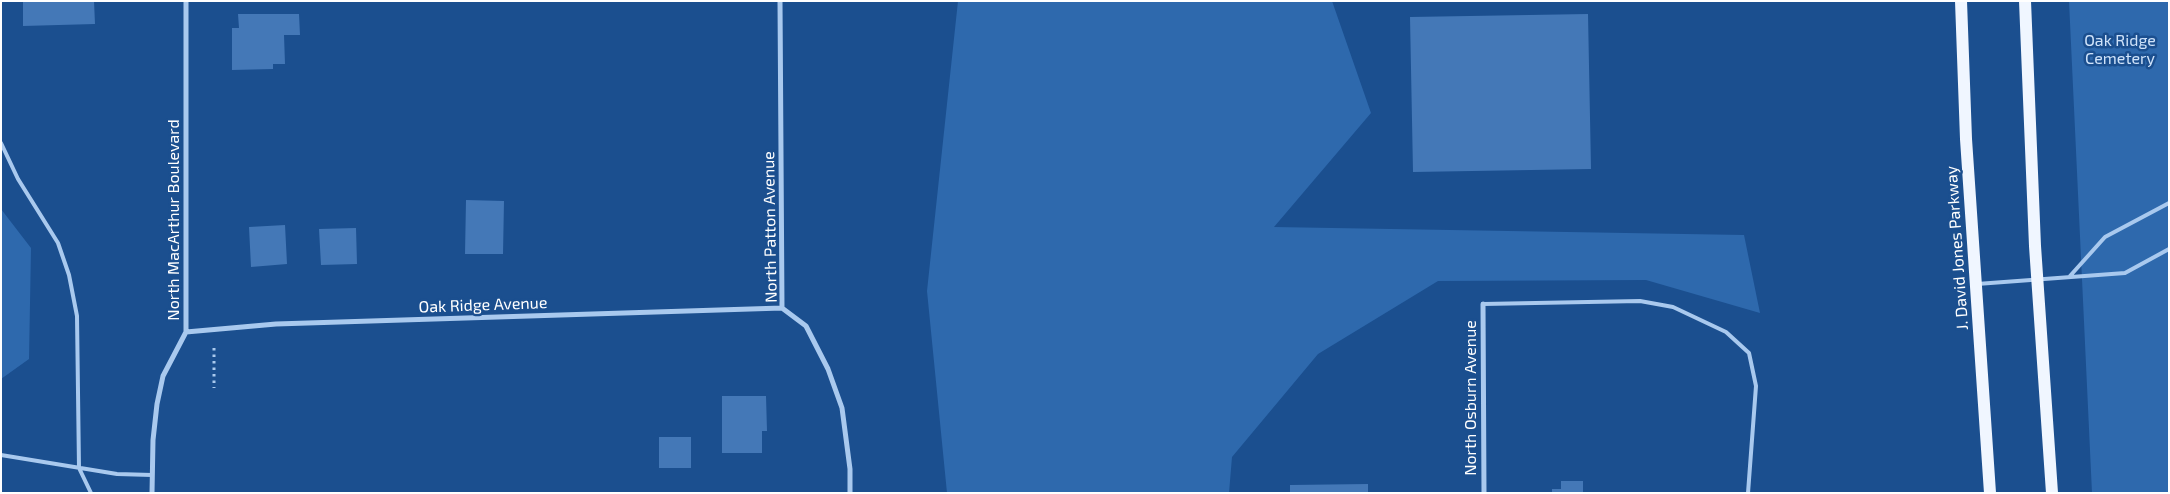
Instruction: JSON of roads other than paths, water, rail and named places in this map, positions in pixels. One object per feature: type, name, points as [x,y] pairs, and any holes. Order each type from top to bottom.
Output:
[{"type":"main road","name":"J. David Jones Parkway","points":[[1961,1],[1966,139],[1990,493]]},
{"type":"main road","points":[[2025,1],[2037,279],[2052,493]]},
{"type":"street","name":"North MacArthur Boulevard","points":[[152,493],[153,440],[157,404],[163,376],[186,332],[186,1]]},
{"type":"street","name":"North Patton Avenue","points":[[780,1],[782,308],[806,326],[828,369],[842,408],[850,469],[850,493]]},
{"type":"street","name":"North Osburn Avenue","points":[[1483,304],[1484,493]]},
{"type":"street","name":"Oak Ridge Avenue","points":[[186,332],[276,324],[782,308]]},
{"type":"lane","points":[[1,142],[18,179],[58,243],[69,275],[77,316],[79,468],[90,493]]},
{"type":"lane","points":[[2070,276],[2106,237],[2169,203]]},
{"type":"lane","points":[[1975,284],[2125,273],[2169,250]]},
{"type":"lane","points":[[1483,304],[1640,301],[1673,306],[1726,332],[1749,353],[1756,386],[1748,493]]},
{"type":"lane","points":[[1,455],[117,474],[152,475]]},
{"type":"park label","name":"Oak Ridge Cemetery","points":[[2120,50]]}]
